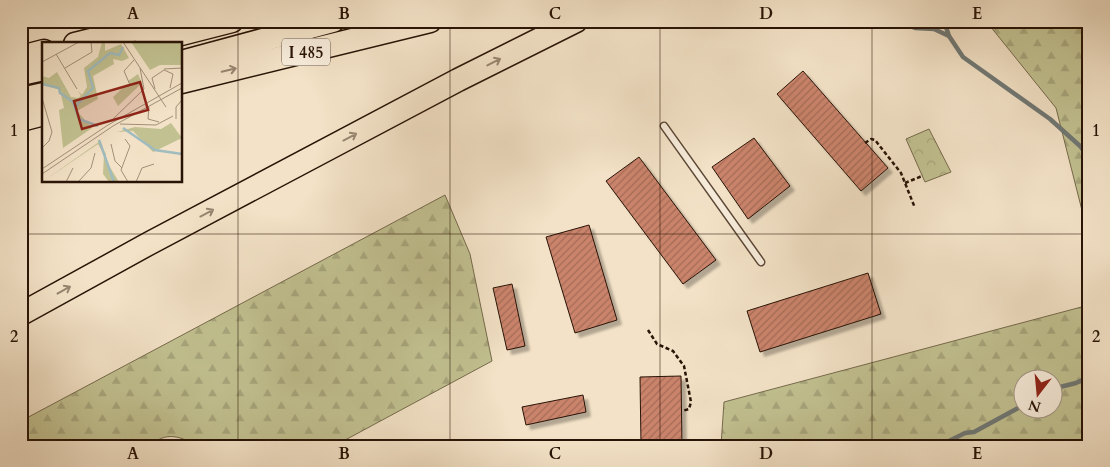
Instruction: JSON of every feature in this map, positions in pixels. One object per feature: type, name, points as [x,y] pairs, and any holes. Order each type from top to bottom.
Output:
[{"type":"highway","points":[[83,42],[169,21]]},
{"type":"highway","points":[[150,42],[232,21]]},
{"type":"highway","name":"I 485","points":[[182,62],[333,21]]},
{"type":"highway","name":"I 485","points":[[182,82],[430,21]]},
{"type":"highway","points":[[21,314],[150,243],[458,80],[576,21]]},
{"type":"highway","points":[[21,57],[42,52]]},
{"type":"highway","points":[[21,74],[42,69]]},
{"type":"highway","points":[[21,99],[42,94]]},
{"type":"highway","points":[[21,120],[42,115]]},
{"type":"lane","points":[[664,126],[761,262]]},
{"type":"path","points":[[866,143],[871,139],[875,140],[901,173],[915,208]]},
{"type":"path","points":[[905,183],[922,176]]},
{"type":"path","points":[[648,330],[657,344],[673,351],[684,366],[691,402],[689,410],[682,411]]},
{"type":"path","points":[[524,440],[525,446]]},
{"type":"green space","points":[[986,21],[1089,21],[1089,238],[1056,108]]},
{"type":"green space","points":[[929,129],[951,172],[925,182],[906,139]]},
{"type":"green space","points":[[445,195],[470,254],[492,361],[334,446],[196,446],[179,438],[167,437],[156,441],[151,446],[21,446],[21,421]]},
{"type":"green space","points":[[1089,305],[1089,446],[721,446],[724,402]]},
{"type":"building","points":[[803,71],[888,168],[861,191],[777,94]]},
{"type":"building","points":[[754,138],[790,186],[748,219],[712,167]]},
{"type":"building","points":[[639,157],[716,260],[683,284],[606,181]]},
{"type":"building","points":[[589,225],[617,320],[575,333],[546,237]]},
{"type":"building","points":[[868,273],[881,314],[760,352],[747,311]]},
{"type":"building","points":[[512,284],[525,346],[507,350],[493,288]]},
{"type":"building","points":[[681,376],[682,446],[641,446],[640,377]]},
{"type":"building","points":[[583,395],[586,412],[526,425],[522,407]]},
{"type":"waterway","points":[[898,21],[915,28],[934,29],[949,36],[963,57],[1050,119],[1080,146],[1089,157]]},
{"type":"waterway","points":[[944,21],[949,36]]},
{"type":"waterway","points":[[1062,386],[1089,377]]},
{"type":"waterway","points":[[939,446],[965,433],[974,432],[1012,411]]}]
